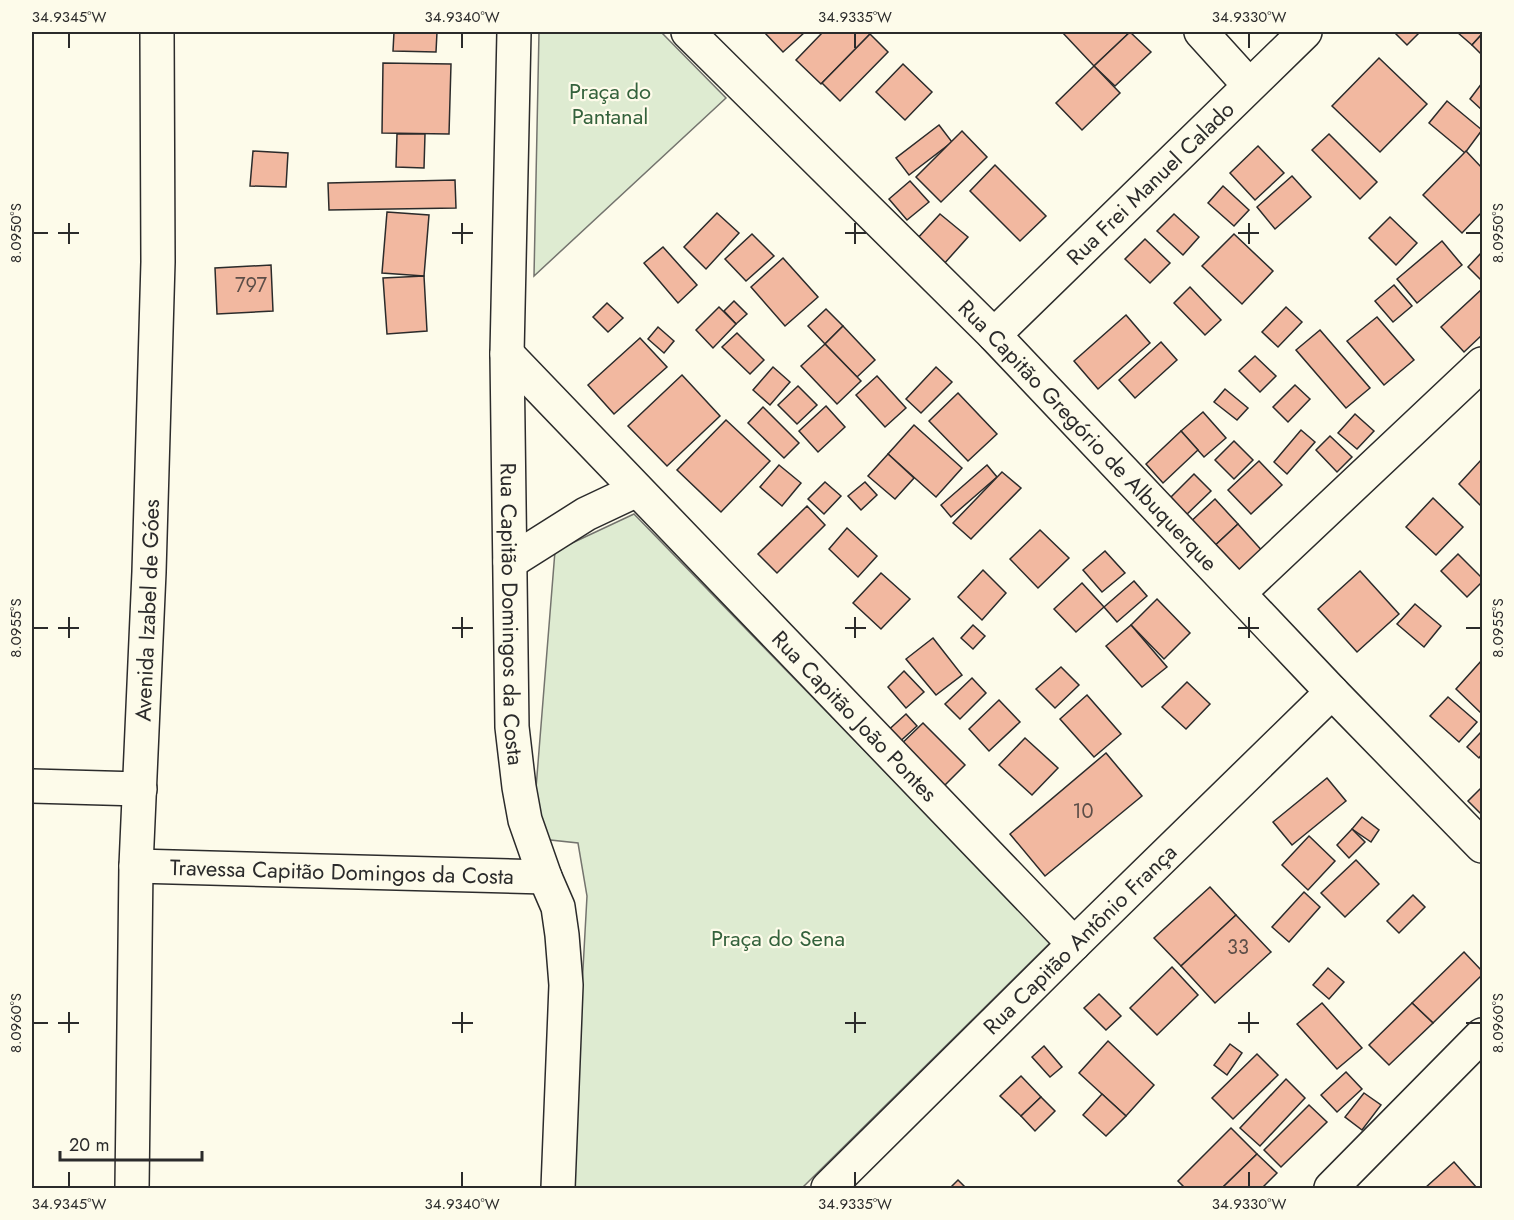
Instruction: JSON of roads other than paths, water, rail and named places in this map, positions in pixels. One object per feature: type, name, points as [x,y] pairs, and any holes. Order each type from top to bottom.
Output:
[{"type":"street","name":"Avenida Izabel de Góes","points":[[132,1188],[136,866],[149,560],[158,262],[156,32]]},
{"type":"street","name":"Rua Capitão Domingos da Costa","points":[[514,32],[507,354],[512,727],[525,820],[558,907],[562,935],[566,985],[558,1188]]},
{"type":"street","name":"Rua Capitão Gregório de Albuquerque","points":[[688,32],[994,335],[1332,692],[1482,846]]},
{"type":"street","points":[[1201,32],[1250,85]]},
{"type":"street","name":"Rua Frei Manuel Calado","points":[[994,335],[1305,32]]},
{"type":"street","name":"Rua Capitão João Pontes","points":[[507,354],[1074,944]]},
{"type":"street","points":[[1239,593],[1482,364]]},
{"type":"street","points":[[510,562],[586,514],[638,490]]},
{"type":"street","name":"Rua Capitão Antônio França","points":[[828,1188],[1332,692]]},
{"type":"street","points":[[32,786],[140,789]]},
{"type":"street","name":"Travessa Capitão Domingos da Costa","points":[[136,866],[545,877]]},
{"type":"street","points":[[1332,1188],[1482,1035]]},
{"type":"park label","name":"Praça do Pantanal","points":[[610,104]]},
{"type":"park label","name":"Praça do Sena","points":[[778,938]]}]
